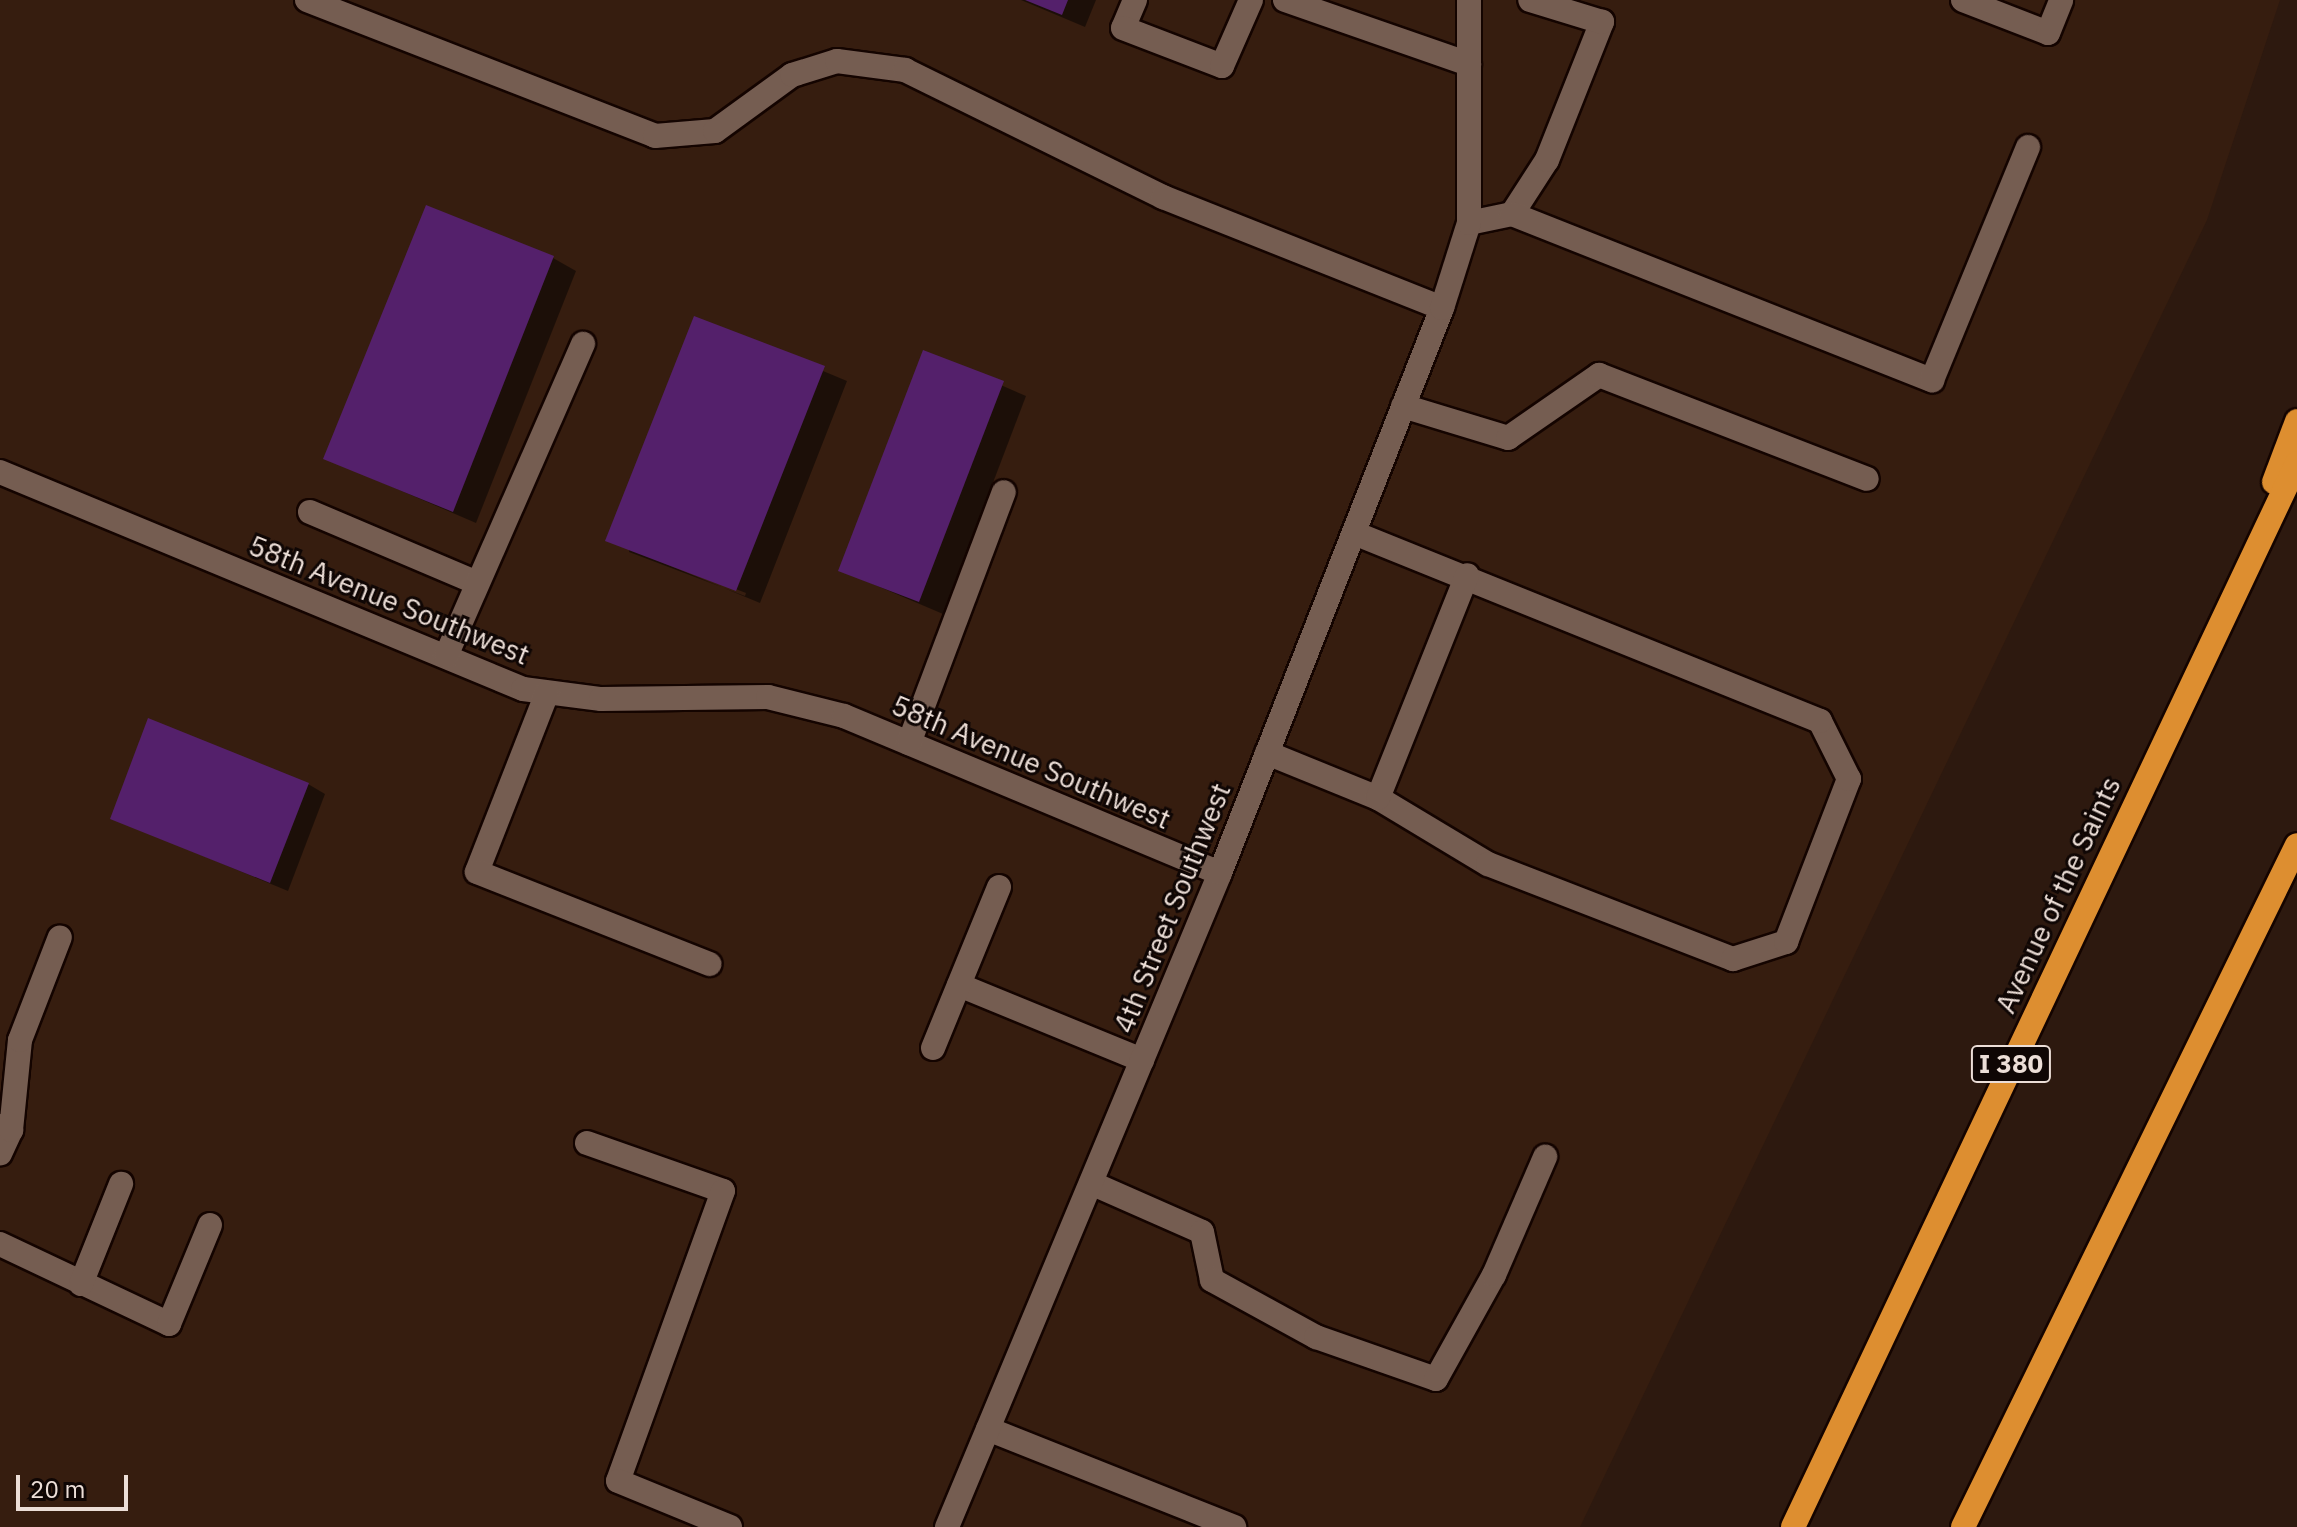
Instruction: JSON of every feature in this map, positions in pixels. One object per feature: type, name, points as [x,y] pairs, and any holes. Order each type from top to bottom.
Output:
[{"type":"highway","points":[[2230,602],[2297,421]]},
{"type":"highway","name":"Avenue of the Saints","points":[[1793,1527],[2297,463]]},
{"type":"highway","points":[[1963,1527],[2297,845]]},
{"type":"highway","points":[[2199,1049],[2297,881]]},
{"type":"street","points":[[307,0],[655,136],[715,131],[792,75],[837,61],[905,70],[1163,197],[1442,308]]},
{"type":"street","points":[[1135,0],[1123,28],[1222,66],[1251,0]]},
{"type":"street","points":[[1285,0],[1469,64]]},
{"type":"street","name":"4th Street Southwest","points":[[947,1527],[1220,873],[1442,308],[1469,223],[1469,0]]},
{"type":"street","points":[[1512,214],[1547,160],[1602,22],[1530,0]]},
{"type":"street","points":[[1963,0],[2048,33],[2061,0]]},
{"type":"street","points":[[1469,223],[1512,214],[1932,380],[2028,147]]},
{"type":"street","points":[[446,656],[583,344]]},
{"type":"street","points":[[1403,406],[1508,438],[1599,375],[1867,479]]},
{"type":"street","name":"58th Avenue Southwest","points":[[0,472],[446,656],[547,693],[768,697],[909,743],[1220,873]]},
{"type":"street","points":[[909,743],[1004,492]]},
{"type":"street","points":[[310,512],[477,583]]},
{"type":"street","points":[[1267,753],[1378,798],[1488,864],[1733,959],[1786,942],[1849,779],[1820,721],[1467,575],[1354,533]]},
{"type":"street","points":[[1378,798],[1467,575]]},
{"type":"street","points":[[547,693],[477,872],[709,964]]},
{"type":"street","points":[[933,1048],[999,887]]},
{"type":"street","points":[[0,1154],[5,1128],[10,1035],[60,937]]},
{"type":"street","points":[[959,985],[1142,1060]]},
{"type":"street","points":[[587,1143],[723,1191],[618,1481],[730,1527]]},
{"type":"street","points":[[1091,1183],[1202,1232],[1212,1280],[1316,1337],[1436,1379],[1494,1275],[1545,1157]]},
{"type":"street","points":[[81,1284],[121,1184]]},
{"type":"street","points":[[0,1244],[169,1324],[210,1225]]},
{"type":"street","points":[[988,1429],[1234,1527]]},
{"type":"shaded area","points":[[0,0],[2280,0],[2207,220],[1580,1527],[0,1527]]},
{"type":"building","points":[[1025,0],[1068,0],[1062,15]]},
{"type":"building","points":[[426,205],[554,256],[453,512],[323,459]]},
{"type":"building","points":[[694,316],[825,366],[736,591],[605,541]]},
{"type":"building","points":[[923,350],[1004,381],[919,602],[838,571]]},
{"type":"building","points":[[148,718],[309,783],[270,883],[110,819]]}]
